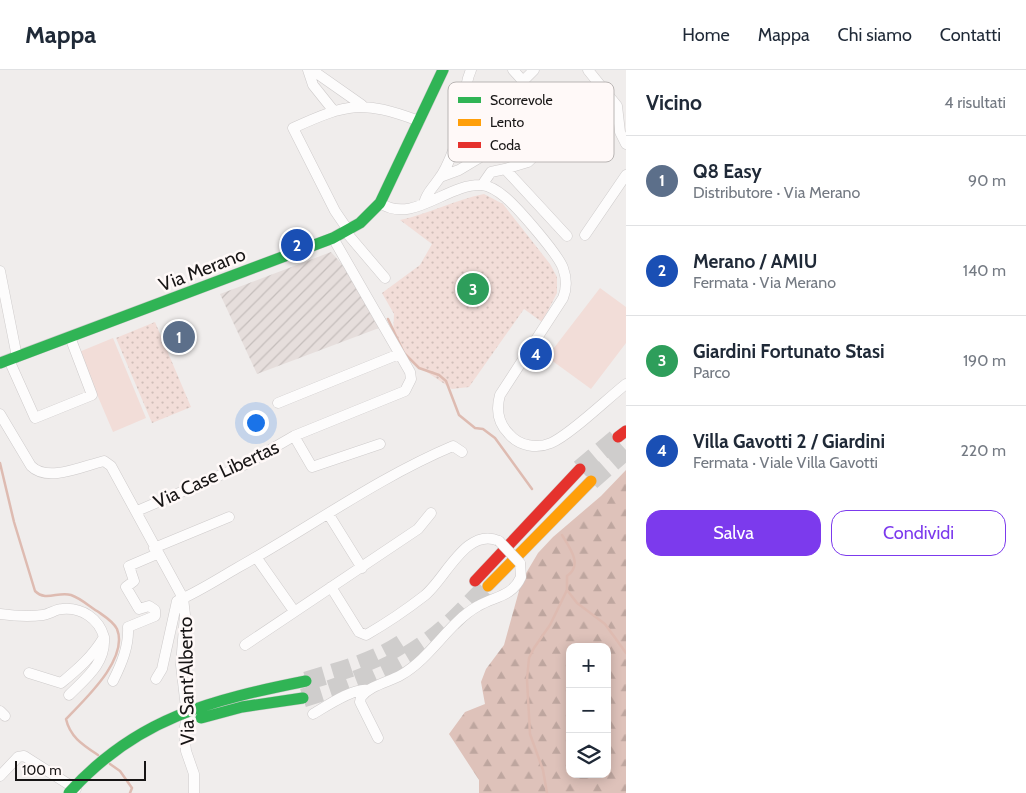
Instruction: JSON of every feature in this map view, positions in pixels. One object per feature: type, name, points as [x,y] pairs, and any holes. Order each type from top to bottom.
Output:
[{"type":"main road","name":"Via Merano","points":[[9,360],[333,238],[360,223],[380,203],[403,158],[443,70]]},
{"type":"main road","points":[[475,581],[580,469]]},
{"type":"main road","points":[[487,587],[590,481]]},
{"type":"main road","points":[[69,793],[104,758],[136,736],[163,721],[193,708],[229,697],[306,682]]},
{"type":"main road","points":[[86,793],[105,772],[123,759],[194,719],[242,707],[303,698]]},
{"type":"street","points":[[308,70],[313,85],[333,110]]},
{"type":"street","points":[[312,70],[362,105]]},
{"type":"street","points":[[466,82],[471,70]]},
{"type":"street","points":[[513,70],[523,81],[534,70]]},
{"type":"street","points":[[588,70],[598,82]]},
{"type":"street","points":[[614,102],[617,106],[620,132],[626,144]]},
{"type":"street","points":[[385,278],[346,230],[293,128],[333,110],[362,105],[387,110],[419,121]]},
{"type":"street","points":[[424,203],[427,191],[440,177],[448,158]]},
{"type":"street","points":[[440,177],[459,170],[472,162]]},
{"type":"street","points":[[482,185],[491,172],[528,162]]},
{"type":"street","points":[[505,169],[567,236]]},
{"type":"street","points":[[585,235],[626,175]]},
{"type":"street","points":[[380,203],[390,209],[409,209],[468,187],[482,185],[495,190],[507,198],[563,266],[566,278],[563,298],[500,395],[498,413],[505,429],[513,438],[525,444],[537,446],[549,444],[626,384]]},
{"type":"street","points":[[278,402],[399,354],[333,238]]},
{"type":"street","points":[[0,271],[9,360],[35,418],[92,395],[70,337]]},
{"type":"street","name":"Via Case Libertas","points":[[137,511],[244,465],[294,436],[405,391],[412,379],[399,354]]},
{"type":"street","name":"Via Sant'Alberto","points":[[0,414],[31,466],[37,472],[48,474],[104,461],[111,466],[137,511],[155,551],[183,598],[185,615],[181,665],[187,716],[184,732],[186,751],[194,774],[194,793]]},
{"type":"street","points":[[294,436],[312,466],[380,444]]},
{"type":"street","points":[[183,598],[328,515],[370,488],[453,446],[462,452]]},
{"type":"street","points":[[246,645],[418,529],[431,513]]},
{"type":"street","points":[[328,515],[362,568]]},
{"type":"street","points":[[155,551],[229,517]]},
{"type":"street","points":[[331,587],[359,632],[366,635],[424,596],[472,543],[486,537],[499,541],[520,563],[521,577],[506,595],[478,606],[401,676],[369,690],[361,696],[360,702],[378,738]]},
{"type":"street","name":"Via Sant'Alberto","points":[[113,681],[124,657],[128,627],[155,616],[155,610],[149,606],[139,609],[126,587],[134,581],[129,566],[155,551]]},
{"type":"street","points":[[256,557],[294,611]]},
{"type":"street","name":"Via Sant'Alberto","points":[[156,679],[164,660],[177,600],[183,598]]},
{"type":"street","points":[[0,614],[45,615],[61,609],[79,610],[89,615],[101,628],[105,650],[100,662],[70,695]]},
{"type":"street","points":[[28,673],[61,683],[82,665],[104,638]]},
{"type":"street","points":[[313,714],[350,694],[369,690]]},
{"type":"street","points":[[0,776],[18,757],[24,756],[82,793]]},
{"type":"shaded area","points":[[484,194],[503,204],[550,264],[557,277],[557,293],[542,322],[524,309],[469,387],[452,389],[409,360],[393,337],[394,314],[382,293],[420,265],[432,244],[400,220]]},
{"type":"shaded area","points":[[331,252],[347,270],[379,328],[257,374],[220,294]]},
{"type":"shaded area","points":[[600,288],[626,307],[626,343],[591,389],[547,357]]},
{"type":"shaded area","points":[[155,322],[191,407],[152,423],[116,338]]},
{"type":"shaded area","points":[[113,338],[146,418],[113,432],[79,352]]},
{"type":"green space","points":[[626,470],[626,793],[479,793],[479,780],[449,734],[465,712],[485,704],[481,682],[486,669],[504,645],[522,580],[538,553],[553,537],[601,496]]},
{"type":"waterway","points":[[388,319],[404,353],[419,368],[439,375],[446,381],[459,415],[475,428],[483,429],[495,438],[532,489]]},
{"type":"waterway","points":[[0,463],[14,522],[35,591],[43,596],[61,594],[74,596],[108,619],[117,629],[119,641],[117,653],[111,665],[94,690],[66,719],[74,736],[98,755]]},
{"type":"waterway","points":[[547,793],[543,770],[530,734],[527,680],[529,658],[550,625],[567,590],[567,576],[574,567],[574,556],[562,535]]},
{"type":"waterway","points":[[567,590],[577,603],[605,624],[626,653]]},
{"type":"waterway","points":[[110,764],[120,771],[132,788],[130,793]]},
{"type":"tunnel","points":[[580,469],[618,437]]},
{"type":"tunnel","points":[[591,481],[626,450]]},
{"type":"tunnel","points":[[303,698],[342,685],[396,662],[446,627],[487,587]]},
{"type":"tunnel","points":[[306,681],[370,660],[406,641]]},
{"type":"traffic: fast","points":[[0,363],[333,238],[360,223],[380,203],[443,70]]},
{"type":"traffic: fast","points":[[69,793],[95,767],[121,747],[148,730],[177,716],[238,696],[306,681]]},
{"type":"traffic: fast","points":[[201,718],[242,707],[303,698]]},
{"type":"traffic: slow","points":[[488,586],[591,481]]},
{"type":"traffic: jam","points":[[618,437],[626,431]]},
{"type":"traffic: jam","points":[[475,581],[580,469]]},
{"type":"place","name":"Merano / AMIU","points":[[297,245]]},
{"type":"place","name":"Giardini Fortunato Stasi","points":[[473,289]]},
{"type":"place","name":"Q8 Easy","points":[[179,337]]},
{"type":"place","name":"Villa Gavotti 2 / Giardini","points":[[536,354]]}]
